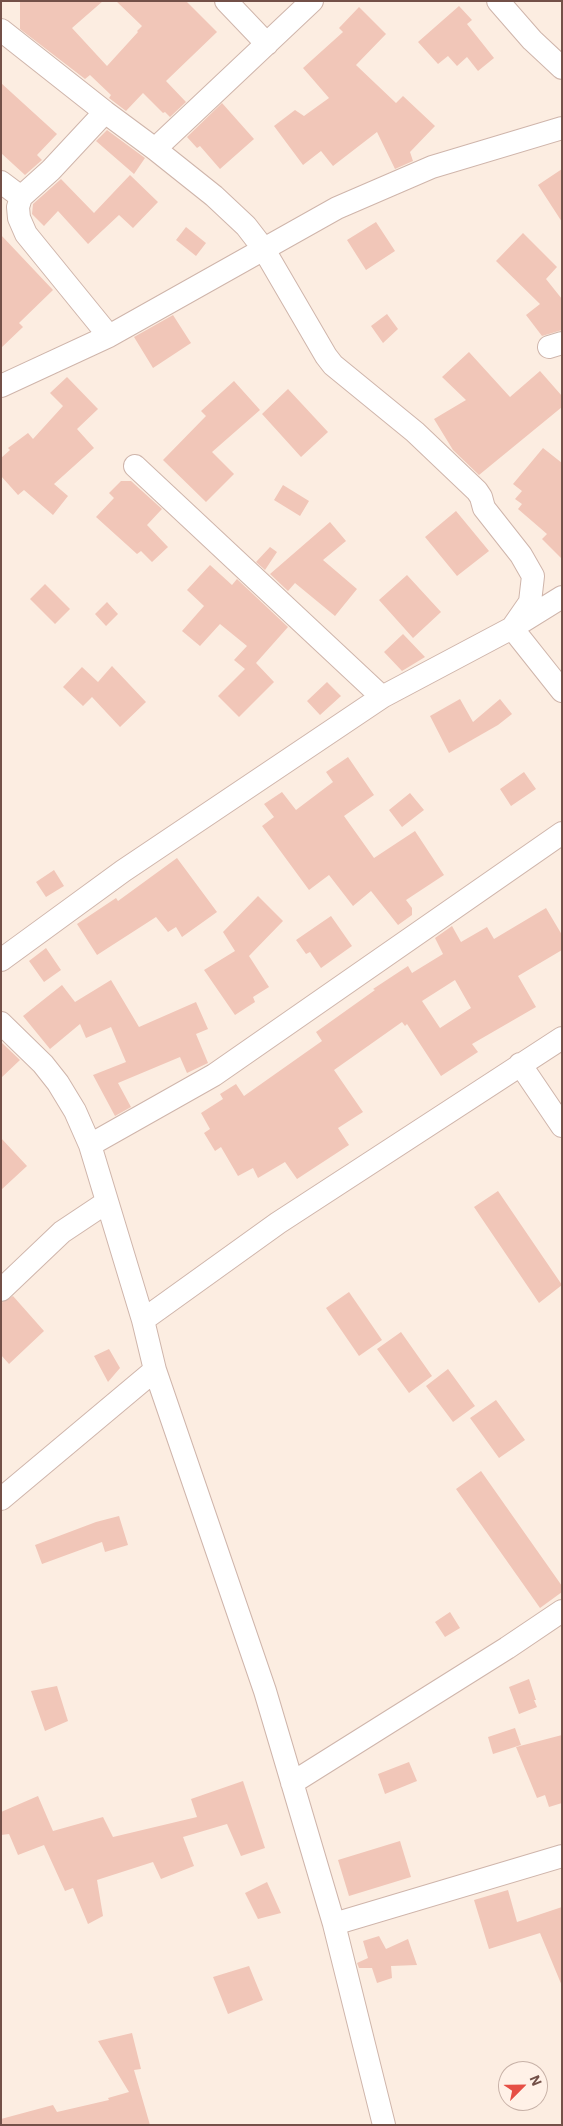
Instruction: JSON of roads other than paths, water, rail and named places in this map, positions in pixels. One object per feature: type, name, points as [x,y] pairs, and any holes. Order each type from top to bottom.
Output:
[{"type":"street","points":[[226,1],[267,44]]},
{"type":"street","points":[[155,149],[312,1]]},
{"type":"street","points":[[498,1],[532,40],[562,68]]},
{"type":"street","points":[[1,30],[214,196],[246,226],[263,248],[333,365],[341,374],[415,432],[464,478],[481,497],[484,508],[521,555],[532,576],[530,602],[512,628]]},
{"type":"street","points":[[104,112],[51,170],[21,197],[18,207],[19,218],[26,234],[109,336]]},
{"type":"street","points":[[1,386],[109,336],[263,248],[338,208],[432,167],[562,128]]},
{"type":"street","points":[[1,182],[21,197]]},
{"type":"street","points":[[135,466],[382,697]]},
{"type":"street","points":[[1,960],[123,871],[382,697],[512,628],[562,597]]},
{"type":"street","points":[[512,628],[562,691]]},
{"type":"street","points":[[90,1145],[214,1075],[562,833]]},
{"type":"street","points":[[1,1023],[43,1064],[58,1083],[75,1111],[90,1145],[143,1320],[155,1370],[265,1691],[334,1924],[384,2125]]},
{"type":"street","points":[[143,1320],[278,1223],[562,1038]]},
{"type":"street","points":[[520,1064],[562,1126]]},
{"type":"street","points":[[1,1290],[62,1232],[107,1202]]},
{"type":"street","points":[[1,1499],[155,1370]]},
{"type":"street","points":[[292,1783],[507,1648],[562,1611]]},
{"type":"street","points":[[334,1924],[562,1856]]}]
